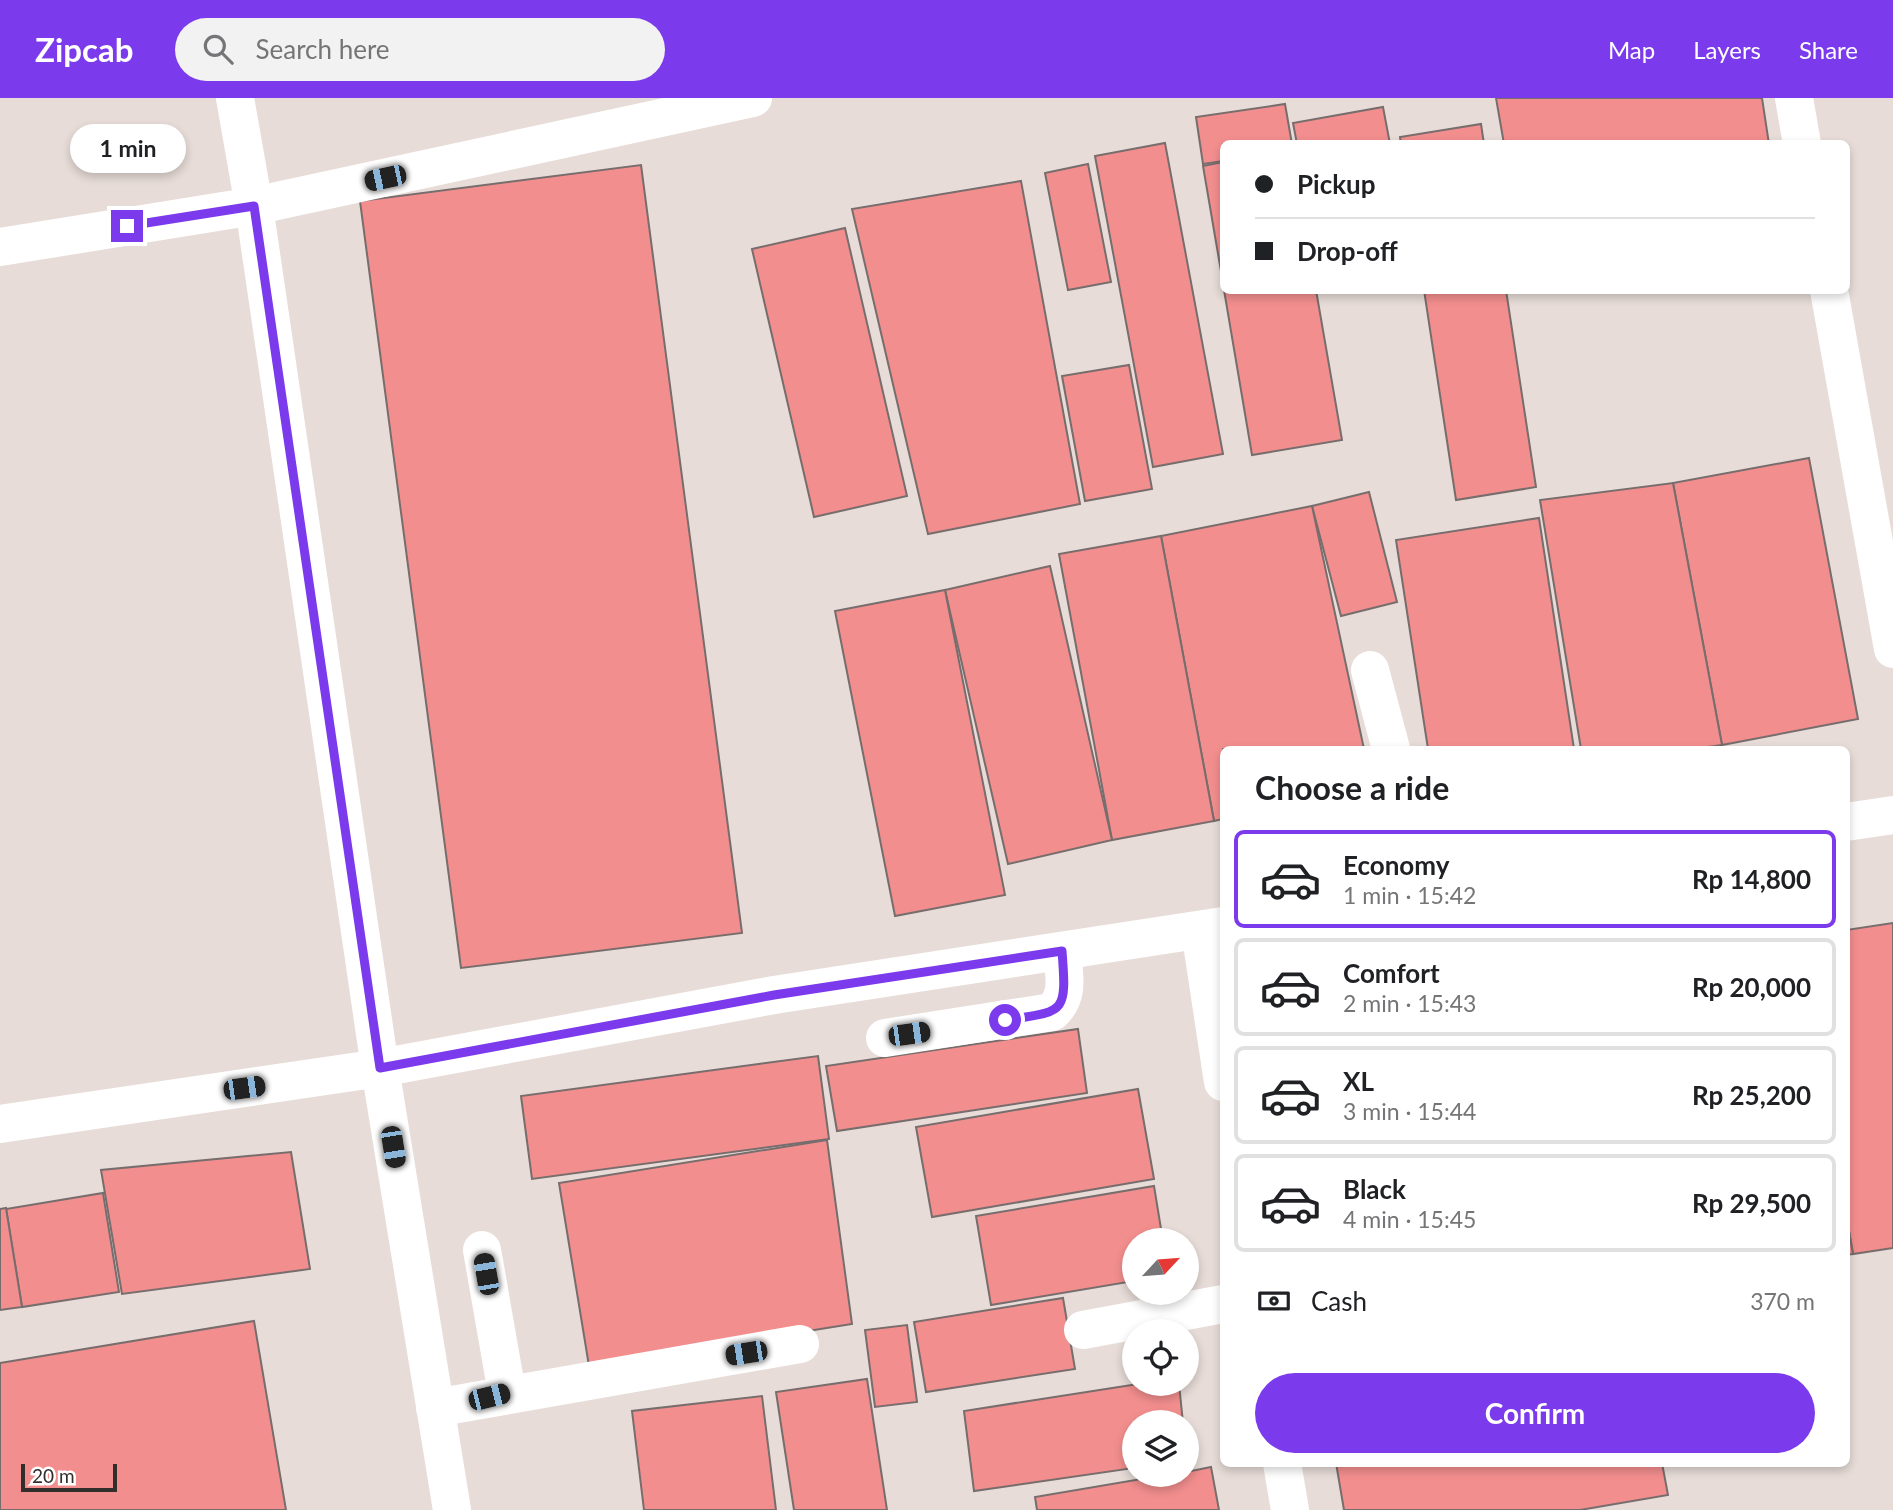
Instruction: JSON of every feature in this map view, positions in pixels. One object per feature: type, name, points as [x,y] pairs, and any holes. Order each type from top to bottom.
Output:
[{"type":"lane","points":[[235,98],[254,206],[380,1068],[452,1510]]},
{"type":"lane","points":[[0,247],[254,206],[753,98]]},
{"type":"lane","points":[[1794,98],[1801,140]]},
{"type":"lane","points":[[1830,294],[1893,649]]},
{"type":"lane","points":[[1370,670],[1390,746]]},
{"type":"lane","points":[[1850,821],[1893,815]]},
{"type":"lane","points":[[0,1124],[380,1068],[774,995],[1211,928],[1220,1044]]},
{"type":"lane","points":[[885,1038],[1052,1012],[1063,1002],[1065,991],[1062,951]]},
{"type":"lane","points":[[482,1250],[507,1393]]},
{"type":"lane","points":[[1083,1330],[1220,1305]]},
{"type":"lane","points":[[435,1408],[507,1393],[800,1344]]},
{"type":"lane","points":[[1283,1467],[1290,1510]]},
{"type":"building","points":[[1496,98],[1762,98],[1768,140],[1503,140]]},
{"type":"building","points":[[1285,104],[1291,140],[1220,140],[1220,161],[1203,164],[1196,117]]},
{"type":"building","points":[[1383,107],[1389,140],[1296,140],[1293,123]]},
{"type":"building","points":[[1481,124],[1483,140],[1400,140],[1400,137]]},
{"type":"building","points":[[1165,143],[1223,454],[1153,467],[1095,156]]},
{"type":"building","points":[[1220,163],[1220,265],[1203,166]]},
{"type":"building","points":[[1088,164],[1111,282],[1068,290],[1045,173]]},
{"type":"building","points":[[641,165],[742,933],[461,968],[360,201]]},
{"type":"building","points":[[1021,181],[1080,504],[928,534],[852,209]]},
{"type":"building","points":[[845,228],[907,496],[814,517],[752,249]]},
{"type":"building","points":[[1225,294],[1317,294],[1342,440],[1252,455]]},
{"type":"building","points":[[1425,294],[1507,294],[1536,487],[1456,500]]},
{"type":"building","points":[[1129,365],[1152,489],[1085,501],[1062,376]]},
{"type":"building","points":[[1809,458],[1858,719],[1722,745],[1673,483]]},
{"type":"building","points":[[1673,483],[1722,745],[1581,746],[1540,500]]},
{"type":"building","points":[[1369,492],[1397,602],[1341,616],[1312,506]]},
{"type":"building","points":[[1312,506],[1363,746],[1220,746],[1220,820],[1214,821],[1161,536]]},
{"type":"building","points":[[1539,518],[1574,746],[1428,746],[1396,540]]},
{"type":"building","points":[[1161,536],[1214,821],[1112,840],[1059,554]]},
{"type":"building","points":[[1050,566],[1112,840],[1008,864],[945,590]]},
{"type":"building","points":[[945,590],[1005,895],[895,916],[835,611]]},
{"type":"building","points":[[1893,923],[1893,1248],[1853,1254],[1850,1237],[1850,929]]},
{"type":"building","points":[[1078,1029],[1087,1093],[837,1131],[826,1066]]},
{"type":"building","points":[[818,1056],[829,1139],[532,1179],[521,1096]]},
{"type":"building","points":[[1138,1089],[1154,1179],[932,1217],[916,1127]]},
{"type":"building","points":[[827,1140],[852,1324],[589,1366],[559,1183]]},
{"type":"building","points":[[291,1152],[310,1269],[122,1294],[101,1170]]},
{"type":"building","points":[[1154,1186],[1161,1228],[1122,1228],[1122,1283],[991,1305],[976,1216]]},
{"type":"building","points":[[103,1193],[119,1292],[22,1307],[6,1209]]},
{"type":"building","points":[[6,1208],[22,1307],[0,1310],[0,1209]]},
{"type":"building","points":[[1063,1298],[1075,1369],[926,1392],[914,1322]]},
{"type":"building","points":[[254,1321],[286,1510],[0,1510],[0,1363]]},
{"type":"building","points":[[907,1325],[917,1402],[875,1407],[865,1330]]},
{"type":"building","points":[[867,1379],[887,1510],[794,1510],[776,1392]]},
{"type":"building","points":[[1122,1386],[1122,1396],[1180,1396],[1182,1410],[1122,1410],[1122,1470],[974,1491],[964,1411]]},
{"type":"building","points":[[762,1396],[776,1510],[644,1510],[632,1411]]},
{"type":"building","points":[[1211,1467],[1219,1510],[1037,1510],[1035,1497],[1122,1482],[1122,1487],[1199,1487],[1199,1469]]},
{"type":"building","points":[[1337,1467],[1663,1467],[1668,1495],[1580,1510],[1344,1510]]},
{"type":"route","points":[[127,226],[254,206],[380,1068],[774,995],[1062,951],[1065,991],[1063,1002],[1052,1012],[1005,1020]]}]
